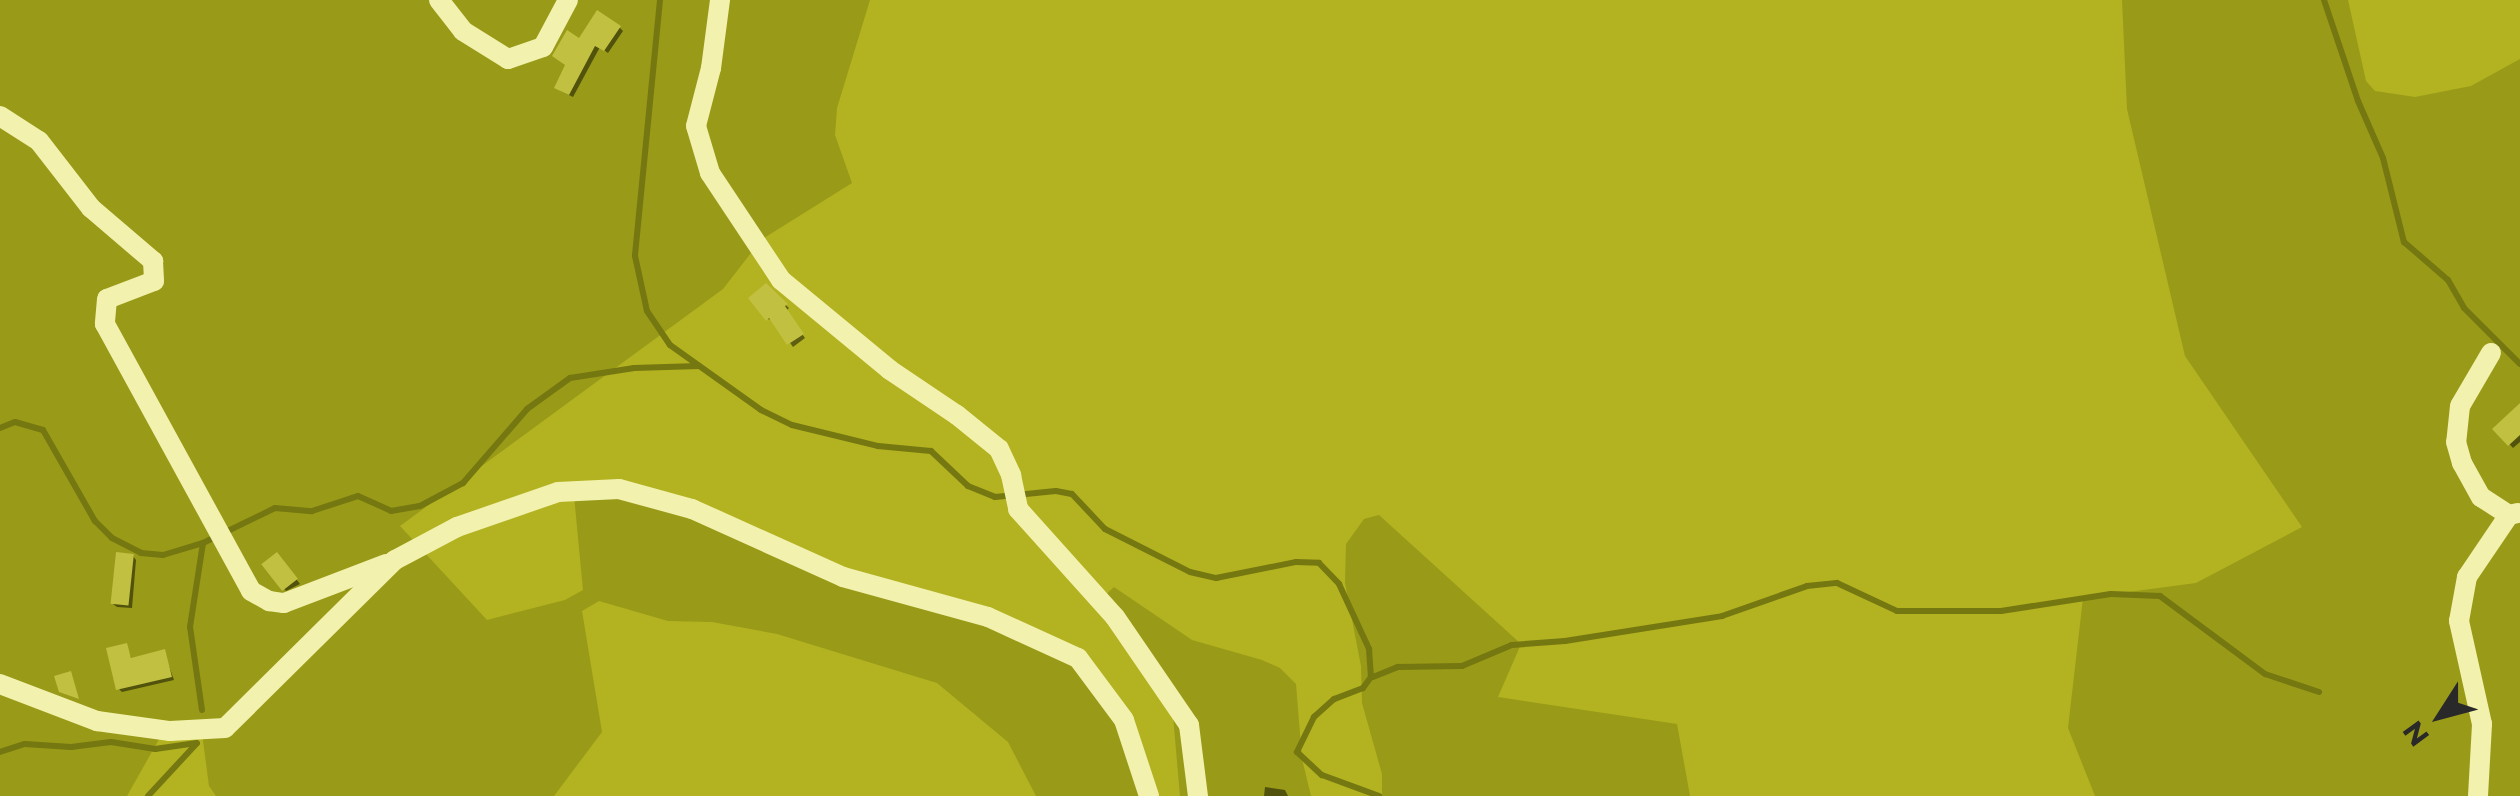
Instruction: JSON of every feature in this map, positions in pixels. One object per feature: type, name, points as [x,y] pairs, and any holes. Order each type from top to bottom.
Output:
[{"type":"street","points":[[440,0],[463,31],[508,58],[543,47],[568,0]]},
{"type":"street","points":[[720,0],[712,68],[696,126],[710,173],[781,280],[890,370],[957,414],[999,450],[1013,483],[1018,509],[1046,545],[1083,579],[1169,692],[1189,725],[1198,796]]},
{"type":"street","points":[[0,116],[38,142],[91,208],[154,261],[154,281],[107,299],[105,324],[211,524],[251,591],[269,602],[284,603],[395,560],[457,526],[558,492],[619,489],[692,509],[843,577],[988,618],[1078,658],[1124,720],[1148,796]]},
{"type":"street","points":[[2478,796],[2482,724],[2459,621],[2467,577],[2515,514],[2481,497],[2462,463],[2456,442],[2460,406],[2491,353]]},
{"type":"street","points":[[0,684],[98,721],[170,731],[225,728],[395,560]]},
{"type":"shaded area","points":[[870,0],[2122,0],[2127,109],[2185,356],[2302,527],[2196,583],[2083,598],[2068,728],[2095,796],[1690,796],[1677,724],[1498,697],[1521,644],[1379,515],[1364,519],[1346,544],[1345,583],[1361,666],[1362,703],[1382,774],[1382,796],[1311,796],[1302,759],[1296,684],[1280,668],[1262,660],[1192,640],[1114,587],[1101,599],[1172,704],[1180,796],[1147,796],[1114,704],[1090,676],[1025,629],[861,578],[637,494],[573,485],[583,590],[565,600],[487,620],[400,526],[723,289],[761,240],[852,183],[835,135],[837,108]]},
{"type":"shaded area","points":[[2348,0],[2520,0],[2520,59],[2471,86],[2415,97],[2375,91],[2366,81]]},
{"type":"shaded area","points":[[599,601],[668,621],[712,622],[777,634],[937,683],[1008,742],[1036,796],[554,796],[602,732],[582,611]]},
{"type":"shaded area","points":[[163,732],[202,733],[209,786],[216,796],[127,796]]},
{"type":"building","points":[[597,10],[621,26],[604,51],[595,46],[569,95],[554,88],[565,65],[552,56],[567,30],[579,38]]},
{"type":"building","points":[[766,283],[788,304],[785,306],[804,334],[787,345],[769,318],[766,321],[748,298]]},
{"type":"building","points":[[2520,403],[2520,435],[2508,446],[2492,429]]},
{"type":"building","points":[[116,552],[134,554],[128,606],[111,604]]},
{"type":"building","points":[[277,552],[298,579],[282,591],[261,564]]},
{"type":"building","points":[[127,643],[131,658],[165,649],[172,677],[116,690],[106,648]]},
{"type":"building","points":[[71,671],[79,699],[59,692],[54,676]]},
{"type":"waterway","points":[[660,0],[635,256],[647,311],[670,345],[761,410],[792,425],[878,446],[931,451],[968,486],[995,497],[1056,491],[1072,494],[1105,529],[1190,572],[1216,578],[1296,562],[1319,563],[1339,584],[1369,649],[1371,677],[1363,688],[1334,699],[1314,717],[1297,752],[1322,775],[1379,796]]},
{"type":"waterway","points":[[2324,0],[2358,101],[2383,158],[2404,242],[2448,280],[2464,308],[2520,364]]},
{"type":"waterway","points":[[0,428],[15,422],[43,430],[95,521],[112,538],[141,553],[163,555],[203,543],[275,508],[312,511],[358,496],[391,511],[420,506],[463,483],[527,409],[570,378],[634,368],[699,366]]},
{"type":"waterway","points":[[202,710],[190,627],[203,543]]},
{"type":"waterway","points":[[1373,677],[1398,667],[1462,666],[1512,645],[1565,641],[1722,616],[1807,586],[1837,583],[1897,611],[2001,611],[2111,594],[2160,596],[2265,674],[2319,692]]},
{"type":"waterway","points":[[0,752],[25,744],[71,747],[111,742],[155,749],[197,743]]},
{"type":"waterway","points":[[148,796],[197,743]]}]
